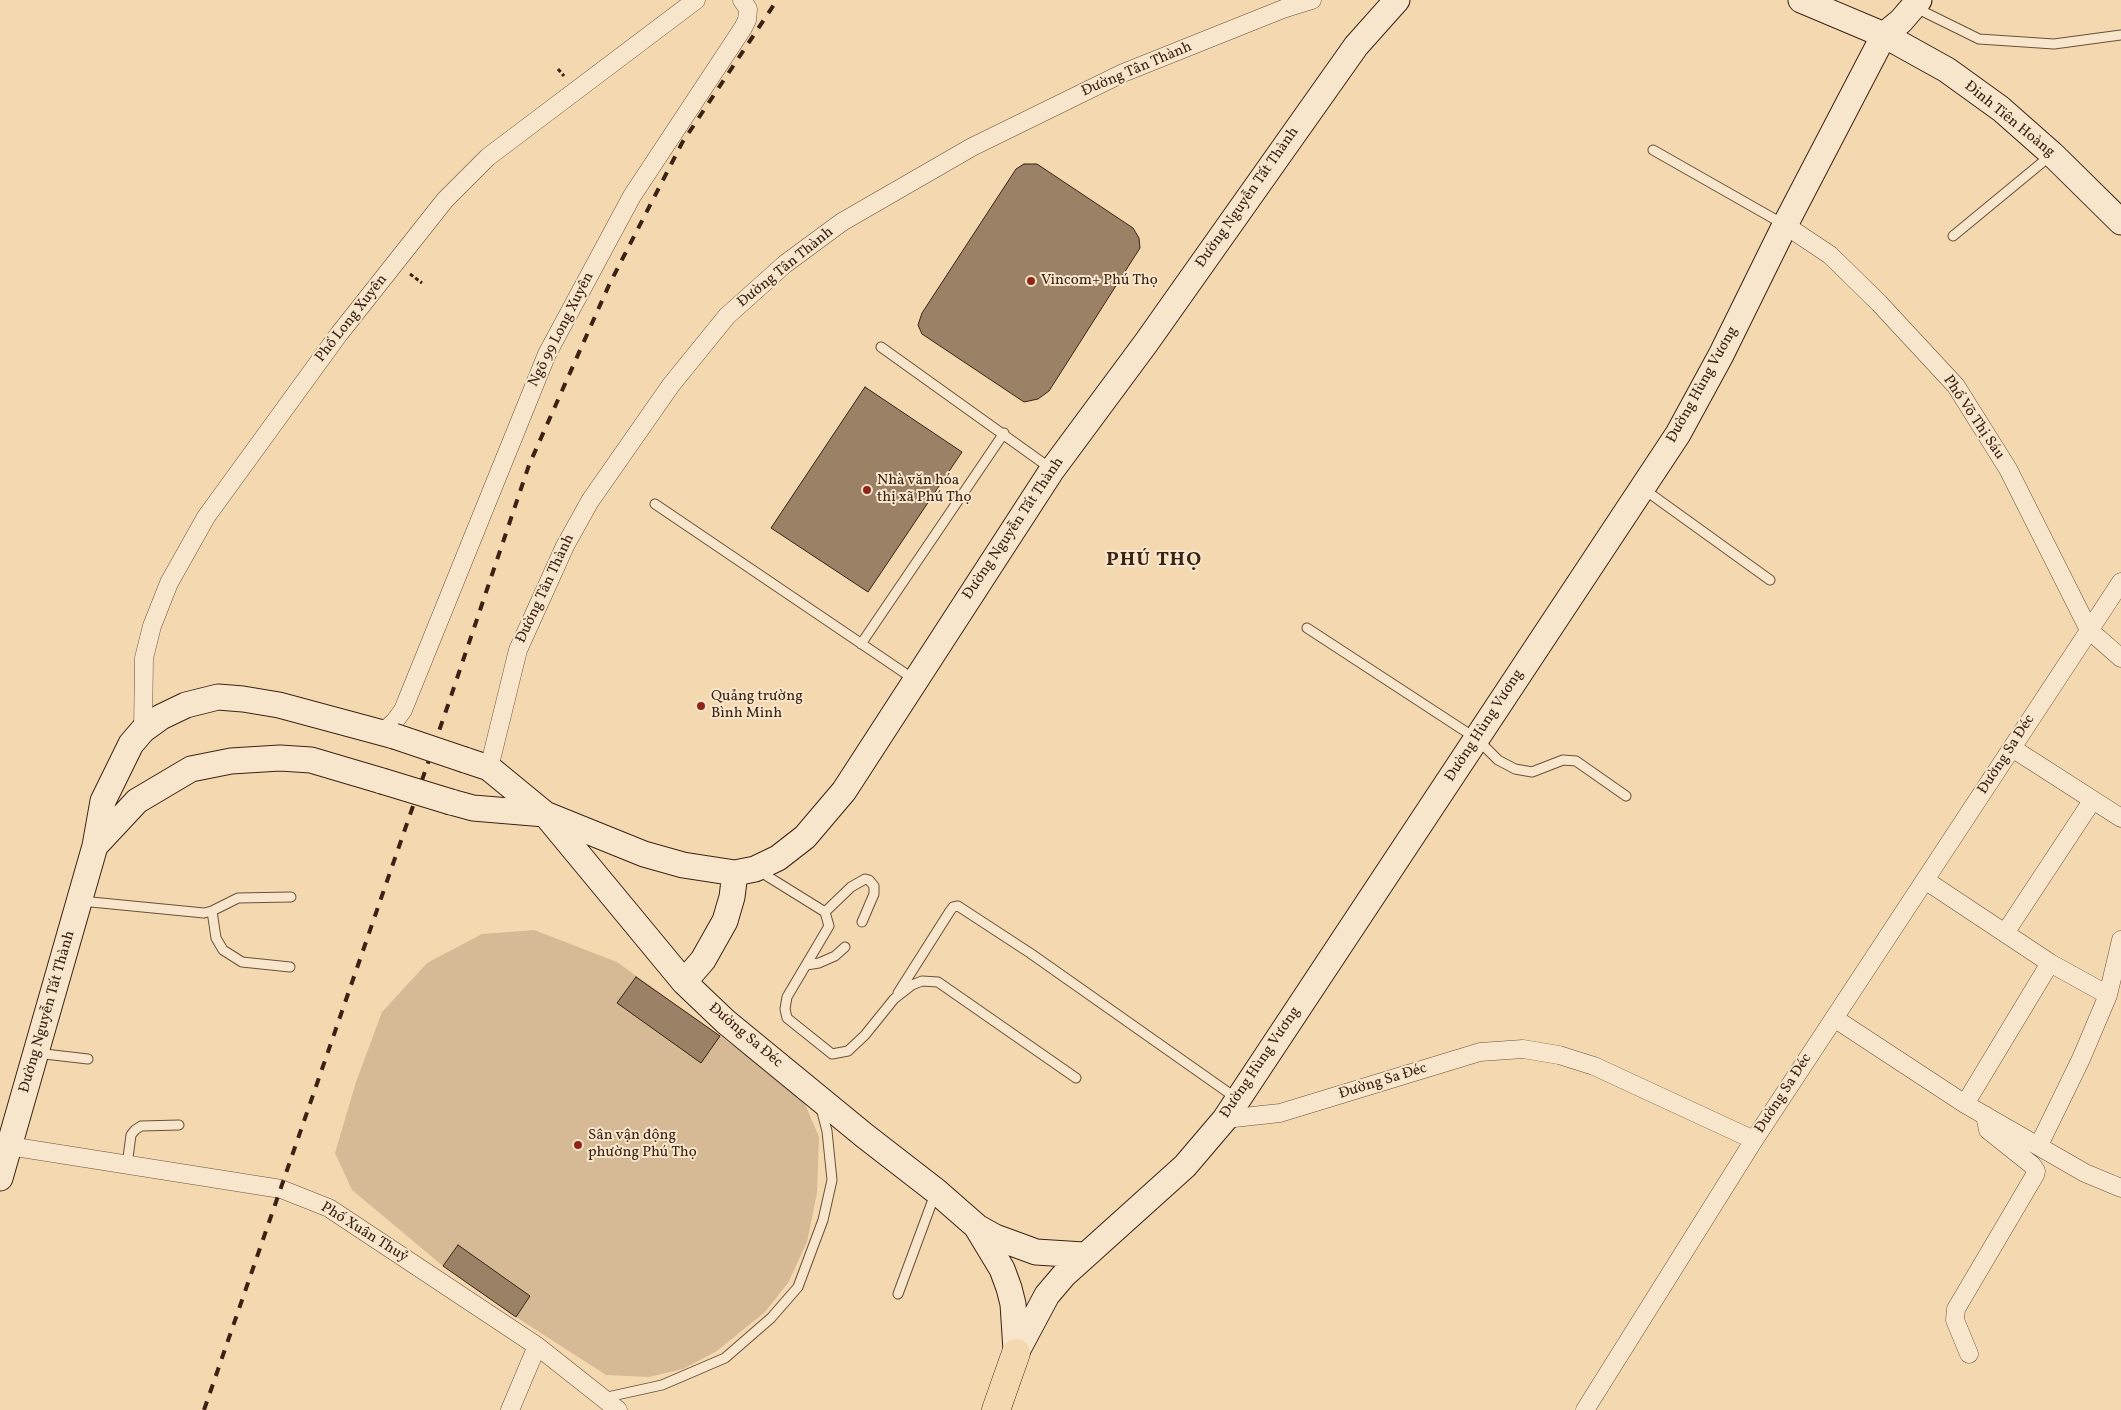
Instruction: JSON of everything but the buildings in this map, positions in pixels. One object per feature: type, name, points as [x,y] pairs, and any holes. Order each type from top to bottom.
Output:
[{"type":"main road","name":"Đường Nguyễn Tất Thành","points":[[745,871],[778,858],[805,837],[844,791],[1052,470],[1152,335],[1356,46],[1397,0]]},
{"type":"main road","points":[[1801,0],[1884,35]]},
{"type":"main road","name":"Đường Hùng Vương","points":[[996,1410],[1016,1353],[1047,1295],[1084,1255],[1185,1166],[1232,1110],[1678,434],[1717,363],[1785,225],[1884,35],[1917,4]]},
{"type":"main road","name":"Đinh Tiên Hoàng","points":[[1884,35],[1947,70],[2001,110],[2052,154],[2121,222]]},
{"type":"main road","name":"Đường Nguyễn Tất Thành","points":[[1,1174],[95,846],[103,801],[131,744],[143,730],[161,717],[186,705],[218,697],[243,698],[279,705],[388,734],[488,768]]},
{"type":"main road","name":"Đường Nguyễn Tất Thành","points":[[95,846],[137,801],[191,769],[230,761],[280,758],[311,760],[473,808],[544,814]]},
{"type":"main road","points":[[488,768],[544,814],[644,854],[683,865],[745,871],[732,897],[722,928],[703,960],[684,982]]},
{"type":"main road","name":"Đường Sa Đéc","points":[[544,814],[684,982],[726,1022],[819,1098],[936,1191],[976,1226],[995,1238],[1036,1252],[1084,1255]]},
{"type":"main road","name":"Đường Sa Đéc","points":[[976,1226],[1002,1269],[1009,1288],[1013,1304],[1016,1353]]},
{"type":"street","name":"Phố Long Xuyên","points":[[143,730],[144,658],[152,626],[169,582],[206,517],[339,334],[445,200],[488,157],[696,0]]},
{"type":"street","name":"Ngõ 99 Long Xuyên","points":[[388,734],[403,710],[547,354],[632,196],[743,28],[748,9],[742,0]]},
{"type":"street","name":"Đường Tân Thành","points":[[488,768],[518,650],[565,546],[590,501],[670,385],[727,316],[785,264],[842,222],[972,147],[1123,73],[1312,0]]},
{"type":"street","name":"Phố Võ Thị Sáu","points":[[1785,225],[1830,255],[1879,303],[1956,386],[2008,469],[2089,630]]},
{"type":"street","name":"Đường Sa Đéc","points":[[1232,1110],[1280,1113],[1480,1052],[1523,1049],[1558,1055],[1594,1066],[1754,1140],[2121,582]]},
{"type":"street","points":[[2089,630],[2121,658]]},
{"type":"street","points":[[2012,748],[2121,818]]},
{"type":"street","points":[[2005,933],[2092,801]]},
{"type":"street","points":[[1925,880],[2050,963],[2108,995]]},
{"type":"street","points":[[2039,1145],[2081,1059],[2108,995],[2121,940]]},
{"type":"street","points":[[1965,1104],[2050,963]]},
{"type":"street","points":[[1834,1018],[1965,1104],[2085,1173],[2121,1188]]},
{"type":"street","points":[[1969,1354],[1955,1320],[1956,1309],[2035,1176],[2036,1170],[1988,1130],[1985,1115]]},
{"type":"street","points":[[1585,1410],[1754,1140]]},
{"type":"street","name":"Phố Xuân Thuỷ","points":[[9,1146],[281,1189],[329,1208],[537,1346],[618,1410]]},
{"type":"street","points":[[510,1410],[537,1346]]},
{"type":"lane","points":[[1917,4],[1979,38],[2054,44],[2121,35]]},
{"type":"lane","points":[[1653,150],[1785,225]]},
{"type":"lane","points":[[1953,236],[2052,154]]},
{"type":"lane","points":[[881,347],[1052,470]]},
{"type":"lane","points":[[861,644],[1004,434]]},
{"type":"lane","points":[[1642,488],[1770,580]]},
{"type":"lane","points":[[654,504],[915,681]]},
{"type":"lane","points":[[1307,628],[1477,738],[1498,760],[1515,770],[1532,772],[1563,760],[1576,761],[1626,796]]},
{"type":"lane","points":[[745,871],[825,912],[829,926],[787,998],[785,1009],[787,1018],[832,1054],[848,1051],[865,1035],[894,999],[950,911],[953,907],[958,906],[1030,953],[1232,1110]]},
{"type":"lane","points":[[825,912],[851,887],[865,879],[870,880],[874,886],[874,894],[862,922]]},
{"type":"lane","points":[[79,901],[204,913],[238,898],[291,897]]},
{"type":"lane","points":[[212,911],[216,938],[223,950],[242,962],[290,967]]},
{"type":"lane","points":[[806,965],[819,963],[835,956],[845,947]]},
{"type":"lane","points":[[894,999],[912,985],[922,982],[938,982],[1076,1078]]},
{"type":"lane","points":[[36,1053],[88,1059]]},
{"type":"lane","points":[[603,1398],[662,1385],[725,1358],[771,1318],[798,1287],[823,1220],[832,1180],[827,1131],[819,1098]]},
{"type":"lane","points":[[127,1165],[131,1135],[135,1130],[141,1126],[179,1125]]},
{"type":"lane","points":[[898,1294],[936,1191]]},
{"type":"shaded area","name":"Sân vận động phường Phú Thọ","points":[[534,930],[617,962],[720,1036],[802,1097],[819,1137],[817,1193],[807,1242],[788,1283],[765,1312],[717,1351],[683,1369],[649,1377],[606,1375],[516,1317],[443,1266],[352,1190],[335,1153],[356,1082],[382,1012],[427,963],[482,934]]},
{"type":"railway","points":[[204,1410],[529,465],[609,285],[682,143],[777,0]]},
{"type":"place","name":"Vincom+ Phú Thọ","points":[[1031,281]]},
{"type":"place","name":"Nhà văn hóa thị xã Phú Thọ","points":[[867,490]]},
{"type":"place","name":"Quảng trường Bình Minh","points":[[701,706]]},
{"type":"place","name":"Sân vận động phường Phú Thọ","points":[[578,1145]]},
{"type":"district","name":"PHÚ THỌ","points":[[1154,561]]}]
